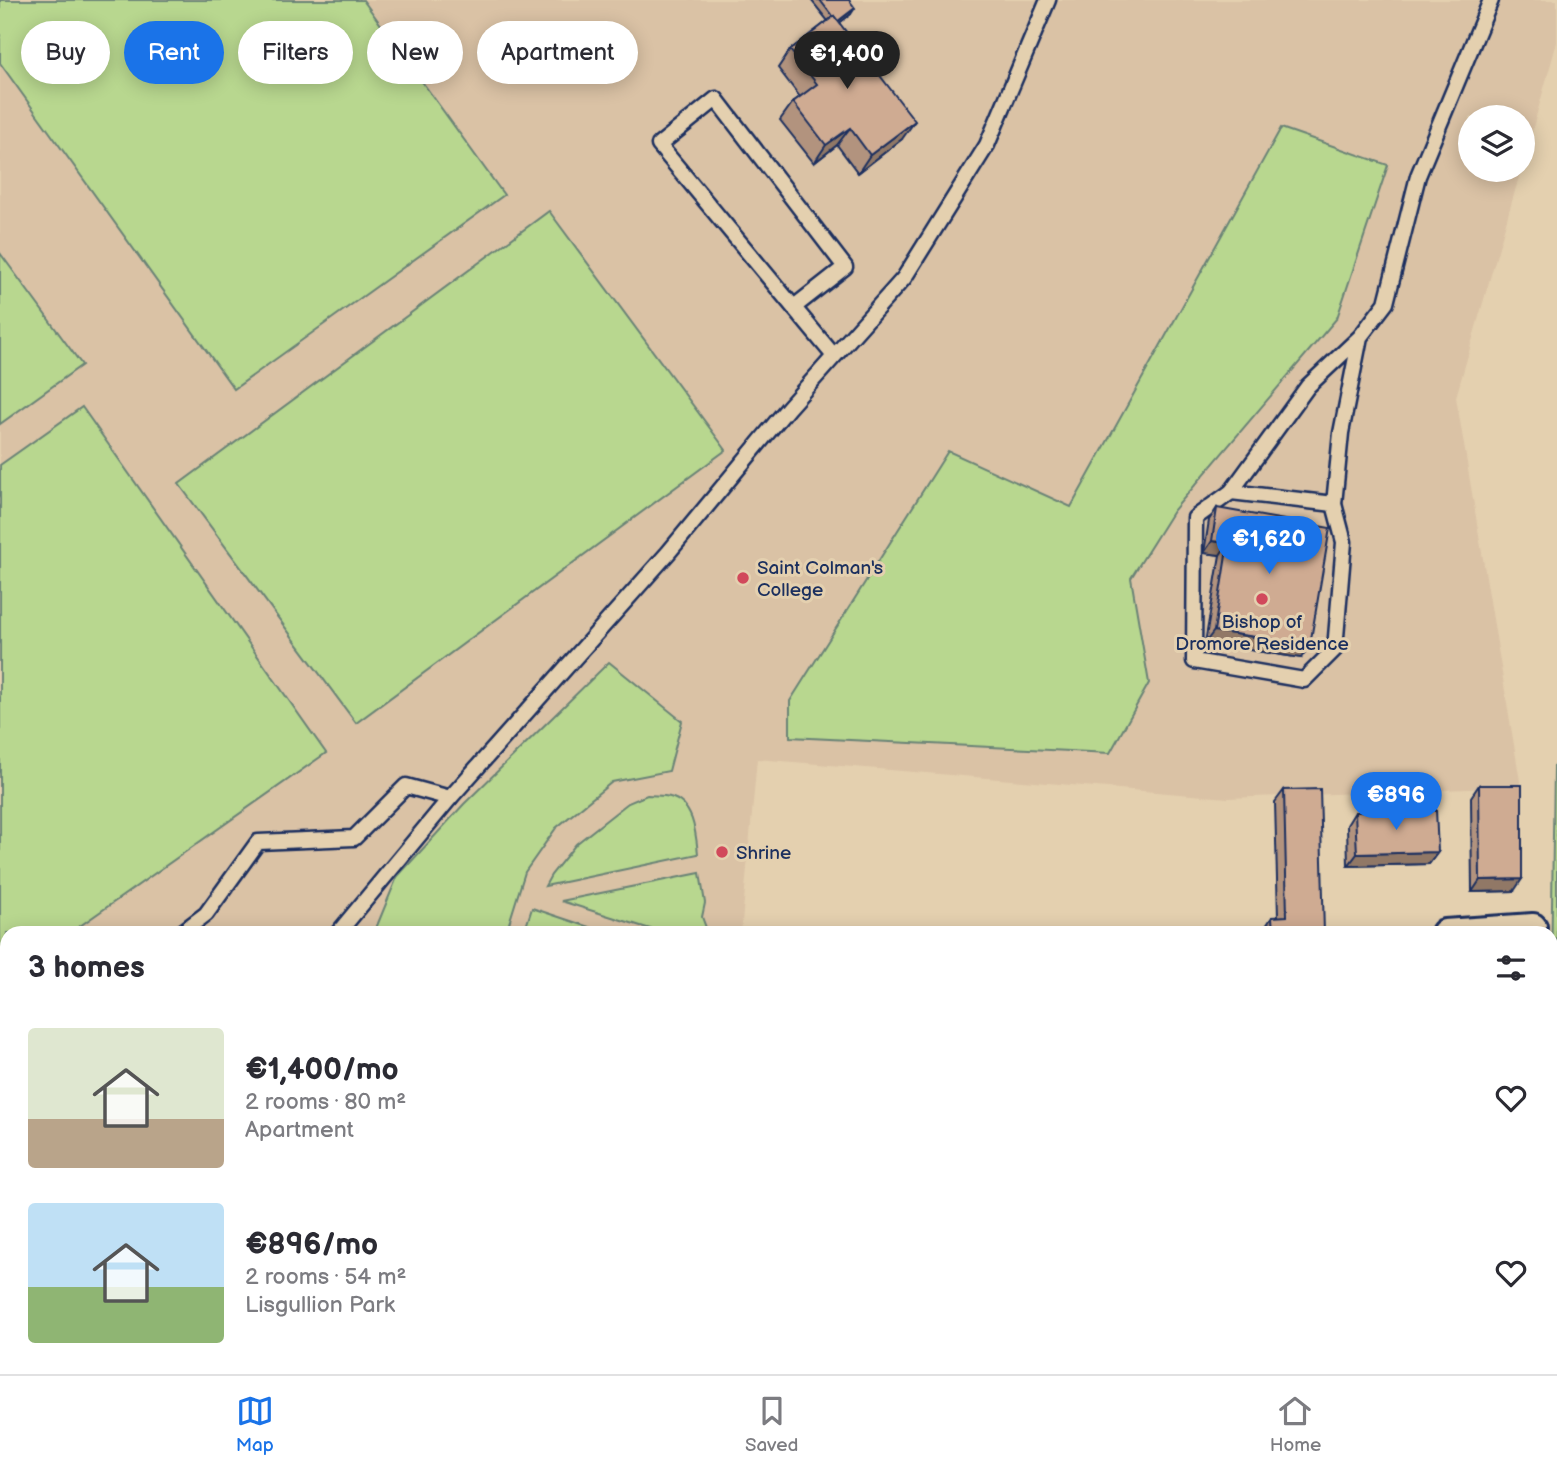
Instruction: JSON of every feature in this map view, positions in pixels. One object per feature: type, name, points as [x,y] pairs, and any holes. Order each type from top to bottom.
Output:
[{"type":"lane","points":[[344,926],[450,798],[667,553],[788,408],[904,278],[987,145],[1048,0]]},
{"type":"lane","points":[[1360,337],[1341,432],[1334,504],[1344,542],[1335,649],[1304,680],[1194,661],[1195,519],[1231,492],[1308,386],[1360,337],[1386,303],[1418,176],[1491,0]]},
{"type":"lane","points":[[794,307],[845,267],[716,99],[659,145],[834,356]]},
{"type":"lane","points":[[1231,492],[1334,504]]},
{"type":"lane","points":[[190,926],[206,914],[258,842],[354,838],[406,786],[450,798]]},
{"type":"shaded area","name":"Saint Colman's College","points":[[0,0],[1557,0],[1557,42],[1535,120],[1535,105],[1458,105],[1458,182],[1518,182],[1456,397],[1521,787],[1228,798],[757,759],[742,926],[0,926]]},
{"type":"green space","points":[[0,0],[363,0],[378,21],[367,21],[367,84],[424,84],[504,195],[234,389],[0,63]]},
{"type":"green space","points":[[1281,128],[1388,165],[1337,318],[1173,511],[1131,578],[1149,683],[1110,753],[790,737],[790,701],[948,451],[1071,507]]},
{"type":"green space","points":[[549,211],[726,450],[356,723],[179,484]]},
{"type":"green space","points":[[0,253],[82,365],[0,424]]},
{"type":"green space","points":[[82,407],[326,753],[80,926],[0,926],[0,465]]},
{"type":"green space","points":[[609,662],[682,721],[669,771],[612,782],[556,828],[525,872],[508,926],[377,926],[397,877],[464,804]]},
{"type":"green space","points":[[1554,766],[1557,766],[1557,926],[1552,926]]},
{"type":"green space","points":[[647,795],[670,797],[684,806],[692,820],[698,854],[545,886],[576,844],[628,803]]},
{"type":"green space","points":[[700,873],[705,903],[702,917],[705,926],[641,926],[561,901]]},
{"type":"green space","points":[[532,908],[586,926],[526,926]]},
{"type":"building","points":[[820,0],[849,0],[855,8],[838,21]]},
{"type":"building","points":[[834,16],[915,121],[870,155],[850,128],[826,145],[793,102],[817,84],[790,50]]},
{"type":"building","name":"Bishop of Dromore Residence","points":[[1217,508],[1330,528],[1310,645],[1214,631],[1228,543],[1212,541]]},
{"type":"building","points":[[1479,785],[1522,785],[1522,879],[1480,880]]},
{"type":"building","points":[[1320,789],[1324,926],[1273,926],[1272,917],[1287,916],[1284,790]]},
{"type":"building","points":[[1436,810],[1438,852],[1357,854],[1355,812]]},
{"type":"place","name":"Saint Colman's College","points":[[743,578]]},
{"type":"place","name":"Bishop of Dromore Residence","points":[[1262,599]]},
{"type":"place","name":"Shrine","points":[[722,852]]}]
